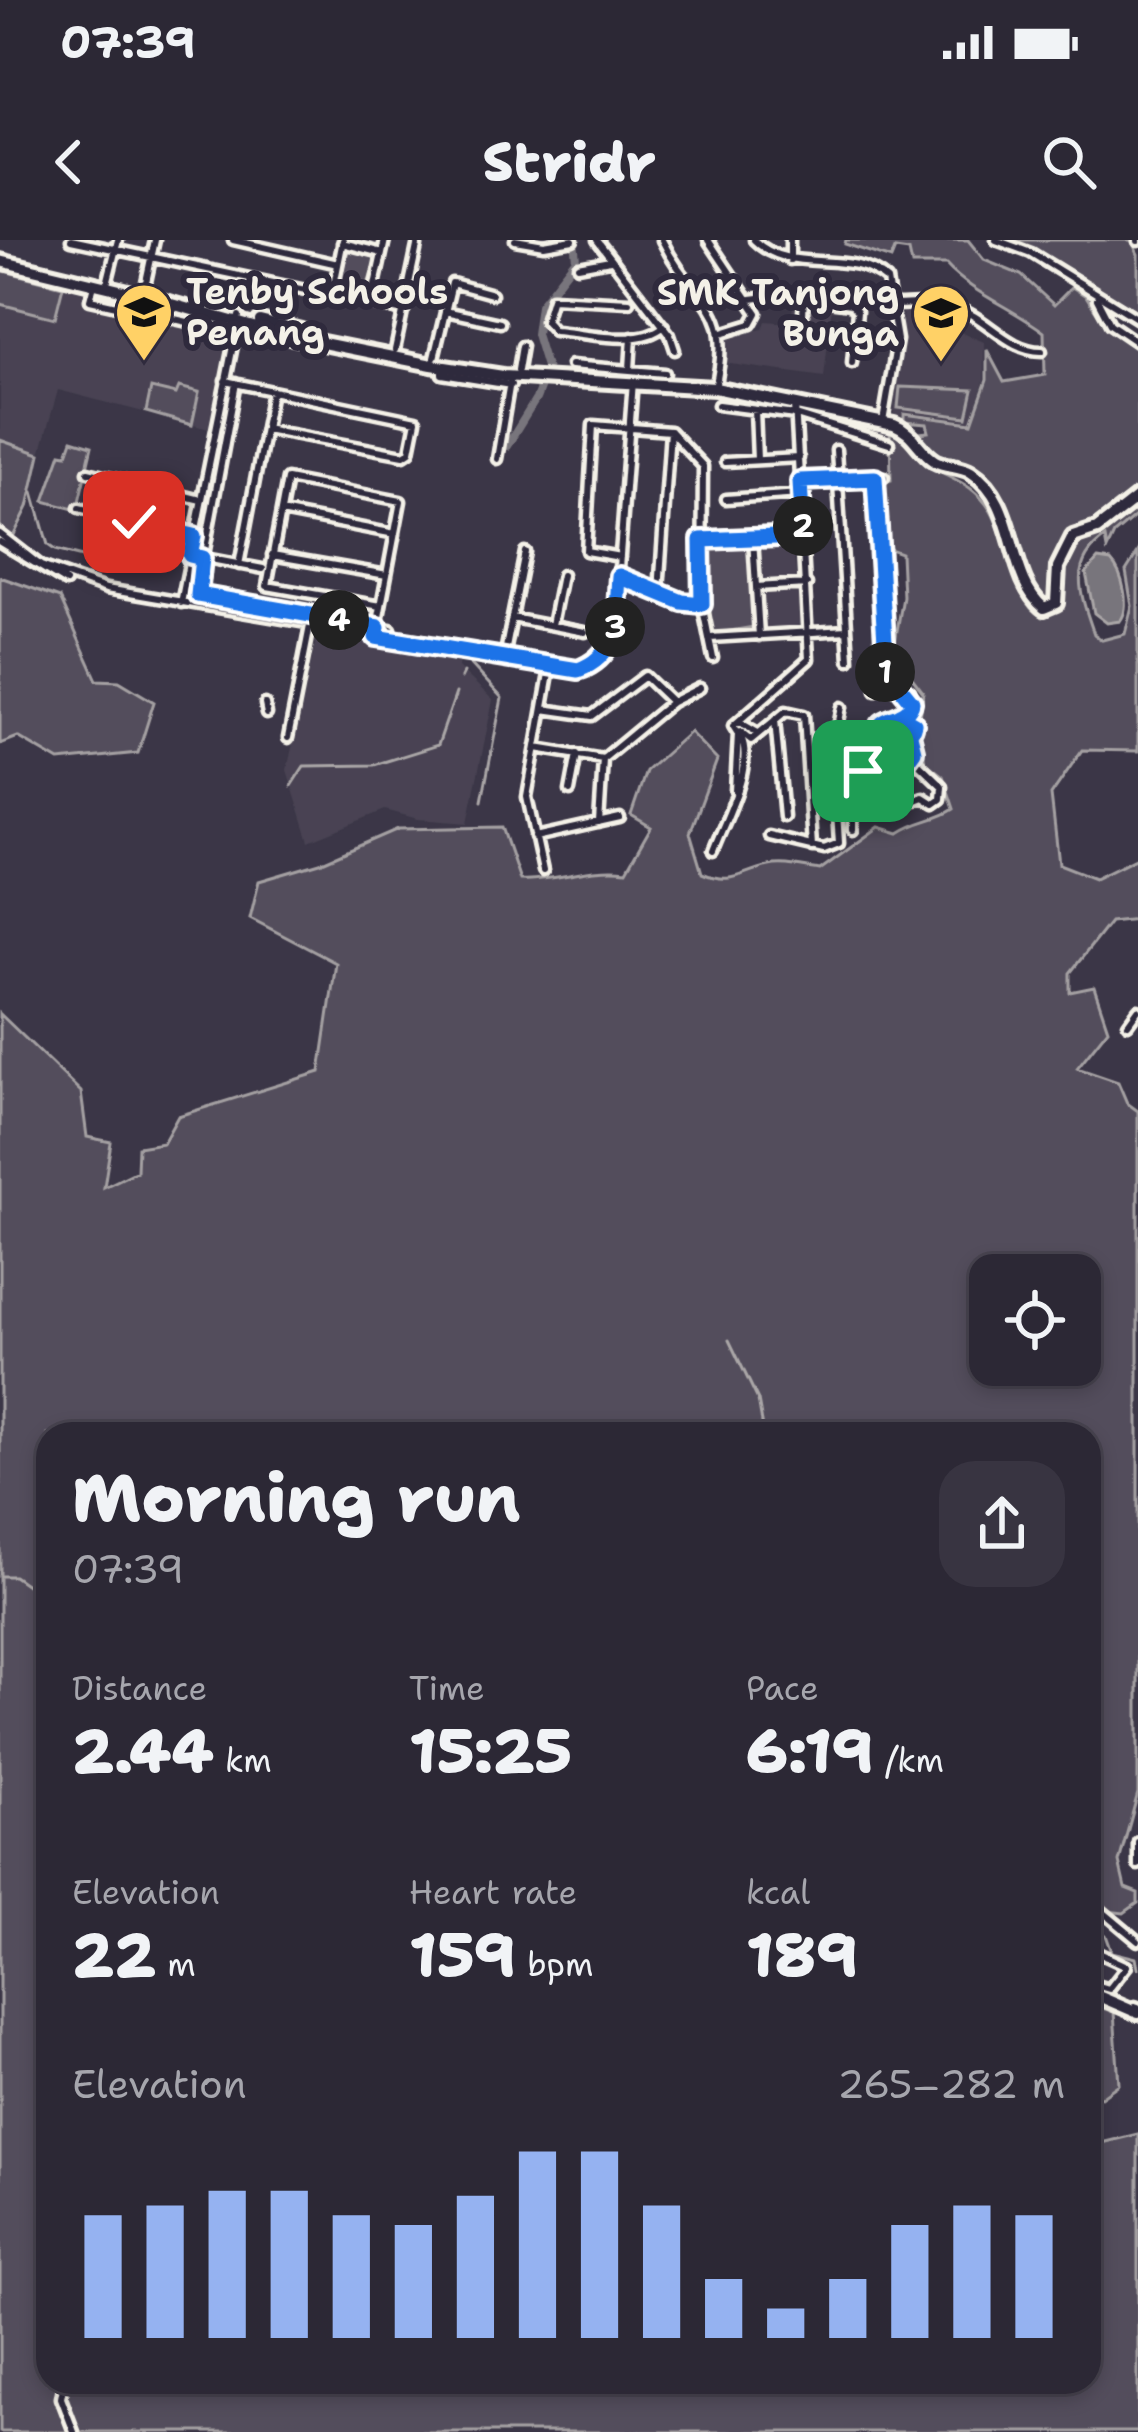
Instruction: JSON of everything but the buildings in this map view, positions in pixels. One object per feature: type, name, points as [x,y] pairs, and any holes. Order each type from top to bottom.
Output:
[{"type":"main road","points":[[0,261],[235,323],[524,376]]},
{"type":"main road","points":[[235,323],[524,376],[565,372],[631,376],[795,400],[883,422],[913,435],[931,458],[970,471],[983,484],[1017,547],[1024,590],[1044,608],[1056,603],[1058,567],[1073,537],[1097,529],[1138,497]]},
{"type":"main road","points":[[1101,1992],[1136,2007]]},
{"type":"street","points":[[70,240],[404,311]]},
{"type":"street","points":[[118,240],[90,300],[146,303],[155,240]]},
{"type":"street","points":[[233,240],[338,264]]},
{"type":"street","points":[[370,304],[385,240]]},
{"type":"street","points":[[515,240],[544,245],[572,241]]},
{"type":"street","points":[[597,240],[664,326],[675,350]]},
{"type":"street","points":[[662,240],[722,333],[715,388]]},
{"type":"street","points":[[708,240],[751,299],[755,321],[722,333]]},
{"type":"street","points":[[754,240],[771,256],[878,272],[889,282],[896,346],[883,422]]},
{"type":"street","points":[[790,240],[790,260]]},
{"type":"street","points":[[996,240],[1031,253],[1138,320]]},
{"type":"street","points":[[331,297],[343,241],[382,253]]},
{"type":"street","points":[[394,350],[417,246]]},
{"type":"street","points":[[578,266],[610,260]]},
{"type":"street","points":[[492,294],[452,284],[438,362],[442,374],[493,382],[524,376]]},
{"type":"street","points":[[1096,296],[1110,324],[1138,343]]},
{"type":"street","points":[[751,299],[804,297],[854,308],[852,363]]},
{"type":"street","points":[[803,315],[804,297]]},
{"type":"street","points":[[629,302],[551,298],[545,321],[554,331],[632,337],[652,335],[664,326]]},
{"type":"street","points":[[895,305],[950,306],[988,322],[1019,349],[1042,351]]},
{"type":"street","points":[[445,311],[500,323]]},
{"type":"street","points":[[181,603],[235,323]]},
{"type":"street","points":[[0,538],[54,578],[578,670],[608,650],[614,635],[632,337]]},
{"type":"street","points":[[496,460],[524,376],[522,346]]},
{"type":"street","points":[[631,376],[665,373]]},
{"type":"street","points":[[225,381],[416,421],[408,455],[265,429]]},
{"type":"street","points":[[236,383],[196,593],[391,629]]},
{"type":"street","points":[[239,565],[272,390]]},
{"type":"street","points":[[737,723],[806,665],[810,631],[795,400]]},
{"type":"street","points":[[718,405],[796,415],[889,444]]},
{"type":"street","points":[[754,409],[758,460]]},
{"type":"street","points":[[620,557],[586,551],[592,428],[670,431],[703,466],[702,604],[712,658]]},
{"type":"street","points":[[659,592],[670,431]]},
{"type":"street","points":[[836,450],[849,660]]},
{"type":"street","points":[[725,462],[799,458]]},
{"type":"street","points":[[88,472],[201,500]]},
{"type":"street","points":[[800,481],[879,477],[886,658],[876,691]]},
{"type":"street","points":[[376,637],[401,501],[287,479],[267,586],[380,609]]},
{"type":"street","points":[[726,499],[801,494]]},
{"type":"street","points":[[79,508],[194,536]]},
{"type":"street","points":[[281,512],[394,535]]},
{"type":"street","points":[[701,540],[803,536]]},
{"type":"street","points":[[753,538],[759,636]]},
{"type":"street","points":[[504,658],[525,552]]},
{"type":"street","points":[[190,555],[263,569]]},
{"type":"street","points":[[272,555],[387,575]]},
{"type":"street","points":[[552,626],[562,575]]},
{"type":"street","points":[[619,576],[702,604]]},
{"type":"street","points":[[756,587],[807,584]]},
{"type":"street","points":[[512,618],[585,632]]},
{"type":"street","points":[[288,738],[310,626]]},
{"type":"street","points":[[710,638],[847,630]]},
{"type":"street","points":[[543,871],[526,797],[550,668]]},
{"type":"street","points":[[543,709],[592,716],[642,677],[654,678],[672,702]]},
{"type":"street","points":[[853,830],[853,786],[898,774],[912,758],[912,738],[890,737],[881,729],[885,720],[911,719],[913,729],[907,736],[886,737],[881,727],[884,720],[908,713],[913,694],[882,680]]},
{"type":"street","points":[[598,823],[603,759],[672,702],[700,688]]},
{"type":"street","points":[[266,704],[266,714]]},
{"type":"street","points":[[769,836],[812,847],[831,848],[839,843],[834,738],[842,707]]},
{"type":"street","points":[[737,723],[758,734],[790,710],[804,715],[812,847]]},
{"type":"street","points":[[775,720],[784,817]]},
{"type":"street","points":[[713,851],[735,791],[737,723]]},
{"type":"street","points":[[863,782],[863,770],[852,761],[856,745],[893,752],[908,803],[923,797],[934,804],[941,799],[942,786],[912,758]]},
{"type":"street","points":[[536,748],[603,759]]},
{"type":"street","points":[[570,790],[577,754]]},
{"type":"street","points":[[836,794],[848,792]]},
{"type":"street","points":[[535,838],[620,818]]},
{"type":"street","points":[[1127,1024],[1138,1010]]},
{"type":"street","points":[[1138,1842],[1138,1865]]},
{"type":"street","points":[[1101,1910],[1138,1941]]},
{"type":"street","points":[[1101,1955],[1127,1964],[1108,1990],[1101,1989]]},
{"type":"street","points":[[62,2394],[76,2425],[74,2432]]},
{"type":"shaded area","points":[[846,240],[968,240],[984,260],[1021,275],[1054,305],[1072,287],[1086,296],[1107,328],[1138,350],[1138,492],[1092,527],[1069,536],[1054,569],[1053,601],[1044,603],[1035,590],[1014,530],[985,489],[963,465],[923,442],[918,433],[929,432],[927,424],[904,422],[904,414],[972,423],[987,380],[987,350],[1004,382],[1045,375],[1044,332],[967,284],[946,265],[912,265],[909,251],[895,249],[891,259],[845,244]]},
{"type":"shaded area","points":[[1005,240],[1131,240],[1138,254],[1138,314],[1029,248]]},
{"type":"shaded area","points":[[349,248],[377,258],[363,299],[336,290]]},
{"type":"shaded area","points":[[0,267],[87,290],[84,303],[228,337],[209,429],[58,390],[40,454],[0,440]]},
{"type":"shaded area","points":[[0,270],[63,286],[55,318],[0,304]]},
{"type":"shaded area","points":[[794,302],[832,306],[824,377],[723,363],[727,335],[763,329],[766,321],[790,323]]},
{"type":"shaded area","name":"SMK Tanjong Bunga","points":[[903,310],[930,312],[929,319],[984,342],[984,382],[972,422],[903,412],[900,421],[893,419]]},
{"type":"shaded area","points":[[179,387],[199,392],[192,425],[146,412],[151,388],[176,394]]},
{"type":"shaded area","points":[[900,387],[973,390],[967,417],[898,408]]},
{"type":"shaded area","points":[[890,430],[902,435],[924,461],[981,497],[997,524],[1024,598],[1042,617],[1060,605],[1065,567],[1075,543],[1116,522],[1138,503],[1138,514],[1114,534],[1107,549],[1105,538],[1093,548],[1080,582],[1094,634],[1102,640],[1125,634],[1132,606],[1126,571],[1138,552],[1138,751],[1082,750],[1051,795],[1059,864],[1095,878],[1138,857],[1138,919],[1110,922],[1070,973],[1070,992],[1094,987],[1108,1029],[1077,1068],[1118,1082],[1127,1103],[1138,1111],[1138,1793],[1119,1862],[1125,1888],[1138,1893],[1138,1903],[1124,1913],[1107,1911],[1101,1905],[1101,1422],[36,1422],[36,2394],[1101,2394],[1101,2143],[1138,2134],[1138,2432],[0,2432],[0,1014],[81,1092],[87,1137],[111,1142],[104,1187],[137,1171],[138,1147],[163,1143],[178,1116],[320,1072],[336,963],[250,918],[259,881],[320,863],[398,829],[502,827],[520,880],[626,871],[651,827],[631,815],[646,771],[690,732],[717,760],[690,833],[702,873],[713,877],[729,878],[775,865],[820,870],[879,827],[899,833],[954,809],[943,776],[925,762],[919,727],[923,692],[893,653],[903,597],[901,553],[887,548],[882,482],[891,480]]},
{"type":"shaded area","points":[[0,440],[40,454],[28,507],[6,551],[0,546]]},
{"type":"shaded area","points":[[72,440],[92,446],[77,510],[44,501],[61,453],[67,454]]},
{"type":"shaded area","points":[[792,540],[802,625],[750,632],[754,627],[750,548],[744,543]]},
{"type":"shaded area","points":[[744,543],[750,548],[754,627],[712,634],[703,550]]},
{"type":"shaded area","points":[[1098,559],[1111,561],[1122,582],[1125,608],[1120,621],[1107,623],[1094,613],[1086,573]]},
{"type":"shaded area","points":[[0,577],[60,598],[97,680],[119,681],[154,702],[138,753],[59,761],[18,737],[0,744]]},
{"type":"shaded area","points":[[317,635],[459,658],[458,667],[493,700],[468,823],[418,819],[385,810],[309,841],[287,770]]},
{"type":"shaded area","points":[[1101,2007],[1114,2012],[1119,2084],[1101,2097]]},
{"type":"waterway","points":[[507,446],[536,399],[547,370],[536,334],[540,305],[576,259],[574,240]]},
{"type":"waterway","points":[[33,492],[48,545],[55,550],[113,565],[186,547]]},
{"type":"waterway","points":[[465,658],[502,698],[482,801]]},
{"type":"waterway","points":[[461,678],[464,672]]},
{"type":"waterway","points":[[291,786],[304,766],[374,765],[438,745],[456,693]]},
{"type":"waterway","points":[[729,1340],[758,1400],[762,1422]]},
{"type":"waterway","points":[[0,1576],[14,1576],[36,1592]]},
{"type":"waterway","points":[[1101,1932],[1112,1952],[1136,1958],[1138,1968]]},
{"type":"place","name":"Tenby Schools Penang","points":[[144,363]]},
{"type":"place","name":"SMK Tanjong Bunga","points":[[941,364]]},
{"type":"route","points":[[134,522],[194,536],[190,555],[202,558],[198,595],[378,627],[376,637],[578,670],[602,656],[611,644],[619,576],[682,602],[702,604],[701,540],[803,536],[800,481],[875,478],[886,658],[882,680],[899,686],[912,702],[906,715],[893,718],[887,719],[884,720],[881,724],[881,727],[882,732],[886,737],[895,737],[907,736],[910,735],[912,732],[914,724],[911,719],[907,717],[900,716],[885,720],[882,724],[881,729],[883,733],[886,736],[890,737],[906,734],[910,735],[914,751],[892,781],[863,782],[863,771]]}]
